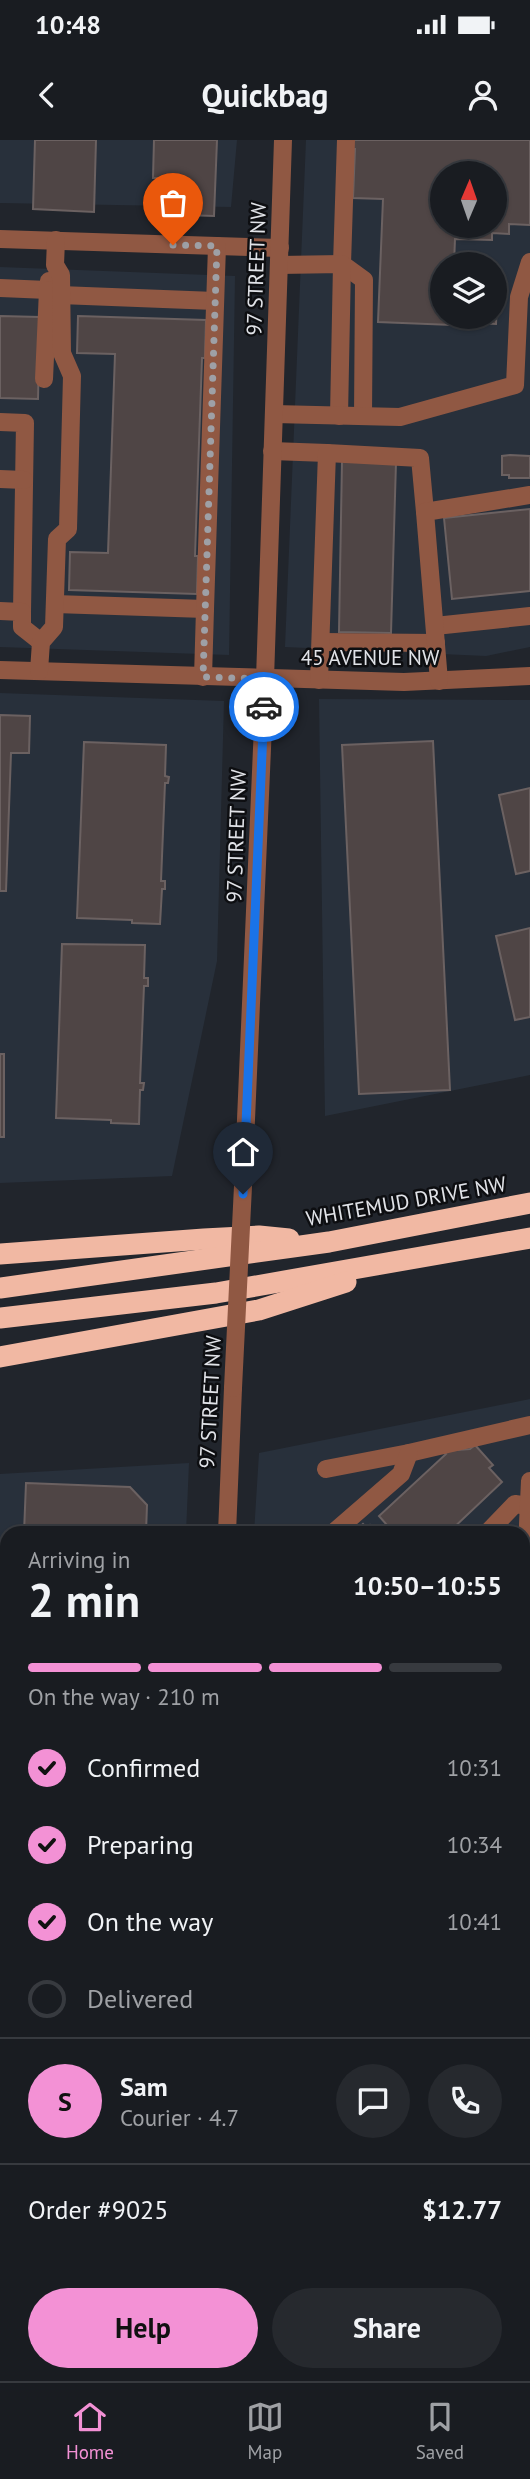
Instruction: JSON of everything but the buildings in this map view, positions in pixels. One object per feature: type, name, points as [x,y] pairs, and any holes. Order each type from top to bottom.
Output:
[{"type":"highway","name":"WHITEMUD DRIVE NW","points":[[0,1288],[329,1242],[530,1203]]},
{"type":"highway","points":[[0,1254],[259,1236],[329,1242]]},
{"type":"highway","points":[[0,1318],[216,1293],[530,1238]]},
{"type":"highway","points":[[0,1357],[259,1310],[421,1258]]},
{"type":"street","name":"97 STREET NW","points":[[227,1526],[265,679],[283,140]]},
{"type":"street","points":[[338,416],[346,140]]},
{"type":"street","points":[[0,239],[217,246],[342,264],[363,280],[363,416]]},
{"type":"street","points":[[44,379],[54,293],[61,275],[55,265],[56,240]]},
{"type":"street","points":[[203,677],[217,246]]},
{"type":"street","points":[[274,414],[400,417],[515,386],[519,297],[530,262]]},
{"type":"street","points":[[0,288],[215,301]]},
{"type":"street","points":[[39,671],[41,642],[54,628],[57,539],[68,529],[72,376],[62,352],[54,293]]},
{"type":"street","points":[[0,422],[25,423],[22,627],[41,642]]},
{"type":"street","points":[[272,451],[420,458],[439,681]]},
{"type":"street","points":[[319,680],[327,453]]},
{"type":"street","points":[[0,480],[24,480]]},
{"type":"street","points":[[425,512],[530,495]]},
{"type":"street","points":[[55,604],[205,609]]},
{"type":"street","points":[[0,611],[22,612]]},
{"type":"street","points":[[321,642],[436,634],[530,616]]},
{"type":"street","name":"45 AVENUE NW","points":[[0,670],[319,680],[439,681],[530,676]]},
{"type":"street","points":[[326,1469],[530,1425]]},
{"type":"street","points":[[340,1526],[401,1474],[410,1453]]},
{"type":"street","points":[[528,1526],[530,1481]]},
{"type":"street","points":[[494,1526],[515,1504],[529,1506]]},
{"type":"shaded area","points":[[0,140],[237,140],[231,207],[0,203]]},
{"type":"shaded area","points":[[306,140],[530,140],[530,647],[486,656],[285,647]]},
{"type":"shaded area","points":[[0,267],[235,276],[229,655],[0,647]]},
{"type":"shaded area","points":[[0,693],[224,701],[217,961],[172,1176],[0,1183]]},
{"type":"shaded area","points":[[319,699],[530,700],[530,1075],[325,1116]]},
{"type":"shaded area","points":[[530,1399],[530,1526],[254,1526],[259,1453]]},
{"type":"shaded area","points":[[189,1463],[186,1526],[0,1526],[0,1474]]},
{"type":"way so far","points":[[173,245],[217,246],[203,677],[265,679],[264,707]]},
{"type":"route","points":[[243,1194],[264,707]]}]
